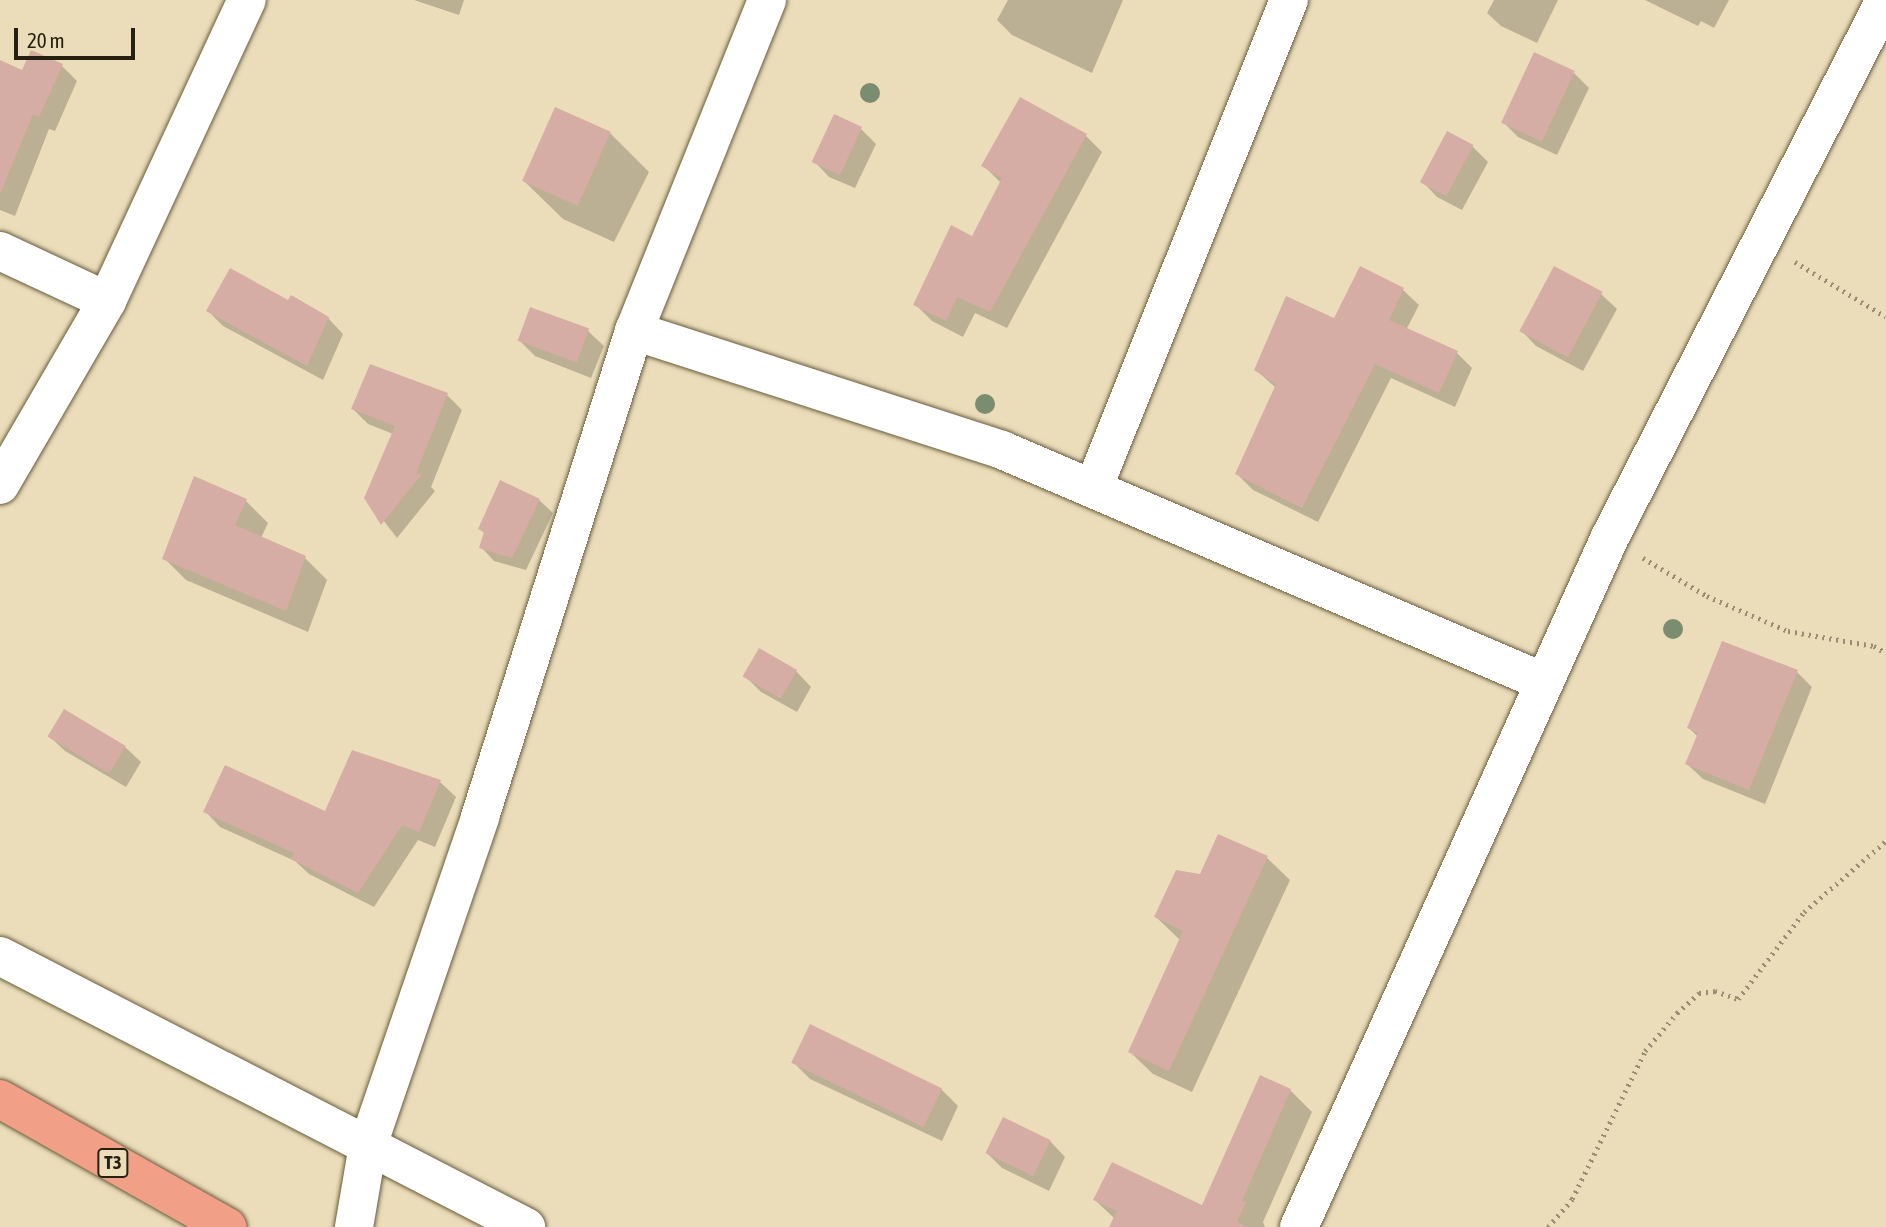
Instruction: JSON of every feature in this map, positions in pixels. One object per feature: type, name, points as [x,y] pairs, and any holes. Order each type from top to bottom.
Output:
[{"type":"highway","name":"T3","points":[[0,1099],[227,1227]]},
{"type":"street","points":[[0,485],[107,302],[247,0]]},
{"type":"street","points":[[354,1227],[368,1145],[480,817],[634,331],[767,0]]},
{"type":"street","points":[[1093,489],[1289,0]]},
{"type":"street","points":[[1298,1227],[1610,537],[1885,0]]},
{"type":"street","points":[[0,251],[107,302]]},
{"type":"street","points":[[634,331],[1002,450],[1544,682]]},
{"type":"street","points":[[0,956],[526,1227]]},
{"type":"path","points":[[1762,241],[1886,317]]},
{"type":"path","points":[[1610,537],[1707,596],[1788,631],[1874,646],[1886,653]]},
{"type":"path","points":[[1548,1227],[1572,1199],[1645,1051],[1677,1013],[1699,993],[1715,991],[1738,999],[1804,912],[1886,841]]},
{"type":"building","points":[[31,50],[63,64],[39,117],[33,114],[0,194],[0,60],[22,70]]},
{"type":"building","points":[[1534,52],[1575,71],[1542,142],[1501,123]]},
{"type":"building","points":[[1020,97],[1087,134],[990,312],[957,297],[946,321],[913,305],[951,225],[972,236],[1002,178],[981,166]]},
{"type":"building","points":[[555,107],[611,132],[578,206],[522,181]]},
{"type":"building","points":[[834,114],[862,127],[840,175],[812,162]]},
{"type":"building","points":[[1447,131],[1473,145],[1446,196],[1420,182]]},
{"type":"building","points":[[1360,266],[1404,288],[1389,320],[1458,351],[1439,393],[1375,364],[1302,508],[1235,474],[1276,384],[1254,370],[1286,296],[1334,318]]},
{"type":"building","points":[[1554,266],[1603,292],[1568,357],[1519,331]]},
{"type":"building","points":[[230,268],[288,300],[291,295],[329,317],[307,366],[206,311]]},
{"type":"building","points":[[530,307],[589,329],[577,362],[518,341]]},
{"type":"building","points":[[370,364],[448,393],[416,473],[421,475],[381,525],[364,498],[395,426],[351,409]]},
{"type":"building","points":[[194,476],[247,499],[235,525],[306,556],[286,611],[162,559]]},
{"type":"building","points":[[500,480],[540,499],[512,558],[479,548],[484,532],[478,529]]},
{"type":"building","points":[[1722,641],[1798,670],[1749,790],[1685,764],[1698,733],[1687,728]]},
{"type":"building","points":[[759,648],[797,670],[781,699],[742,677]]},
{"type":"building","points":[[64,709],[126,746],[109,774],[48,736]]},
{"type":"building","points":[[352,750],[441,780],[419,832],[402,825],[358,893],[291,859],[294,853],[203,812],[225,765],[325,811]]},
{"type":"building","points":[[1218,834],[1268,856],[1169,1071],[1128,1052],[1183,931],[1154,917],[1176,870],[1200,874]]},
{"type":"building","points":[[810,1024],[942,1088],[923,1127],[791,1063]]},
{"type":"building","points":[[1260,1075],[1291,1089],[1242,1201],[1246,1202],[1237,1222],[1248,1227],[1109,1227],[1117,1211],[1093,1200],[1112,1162],[1202,1205]]},
{"type":"building","points":[[1003,1117],[1051,1140],[1033,1176],[985,1153]]}]
